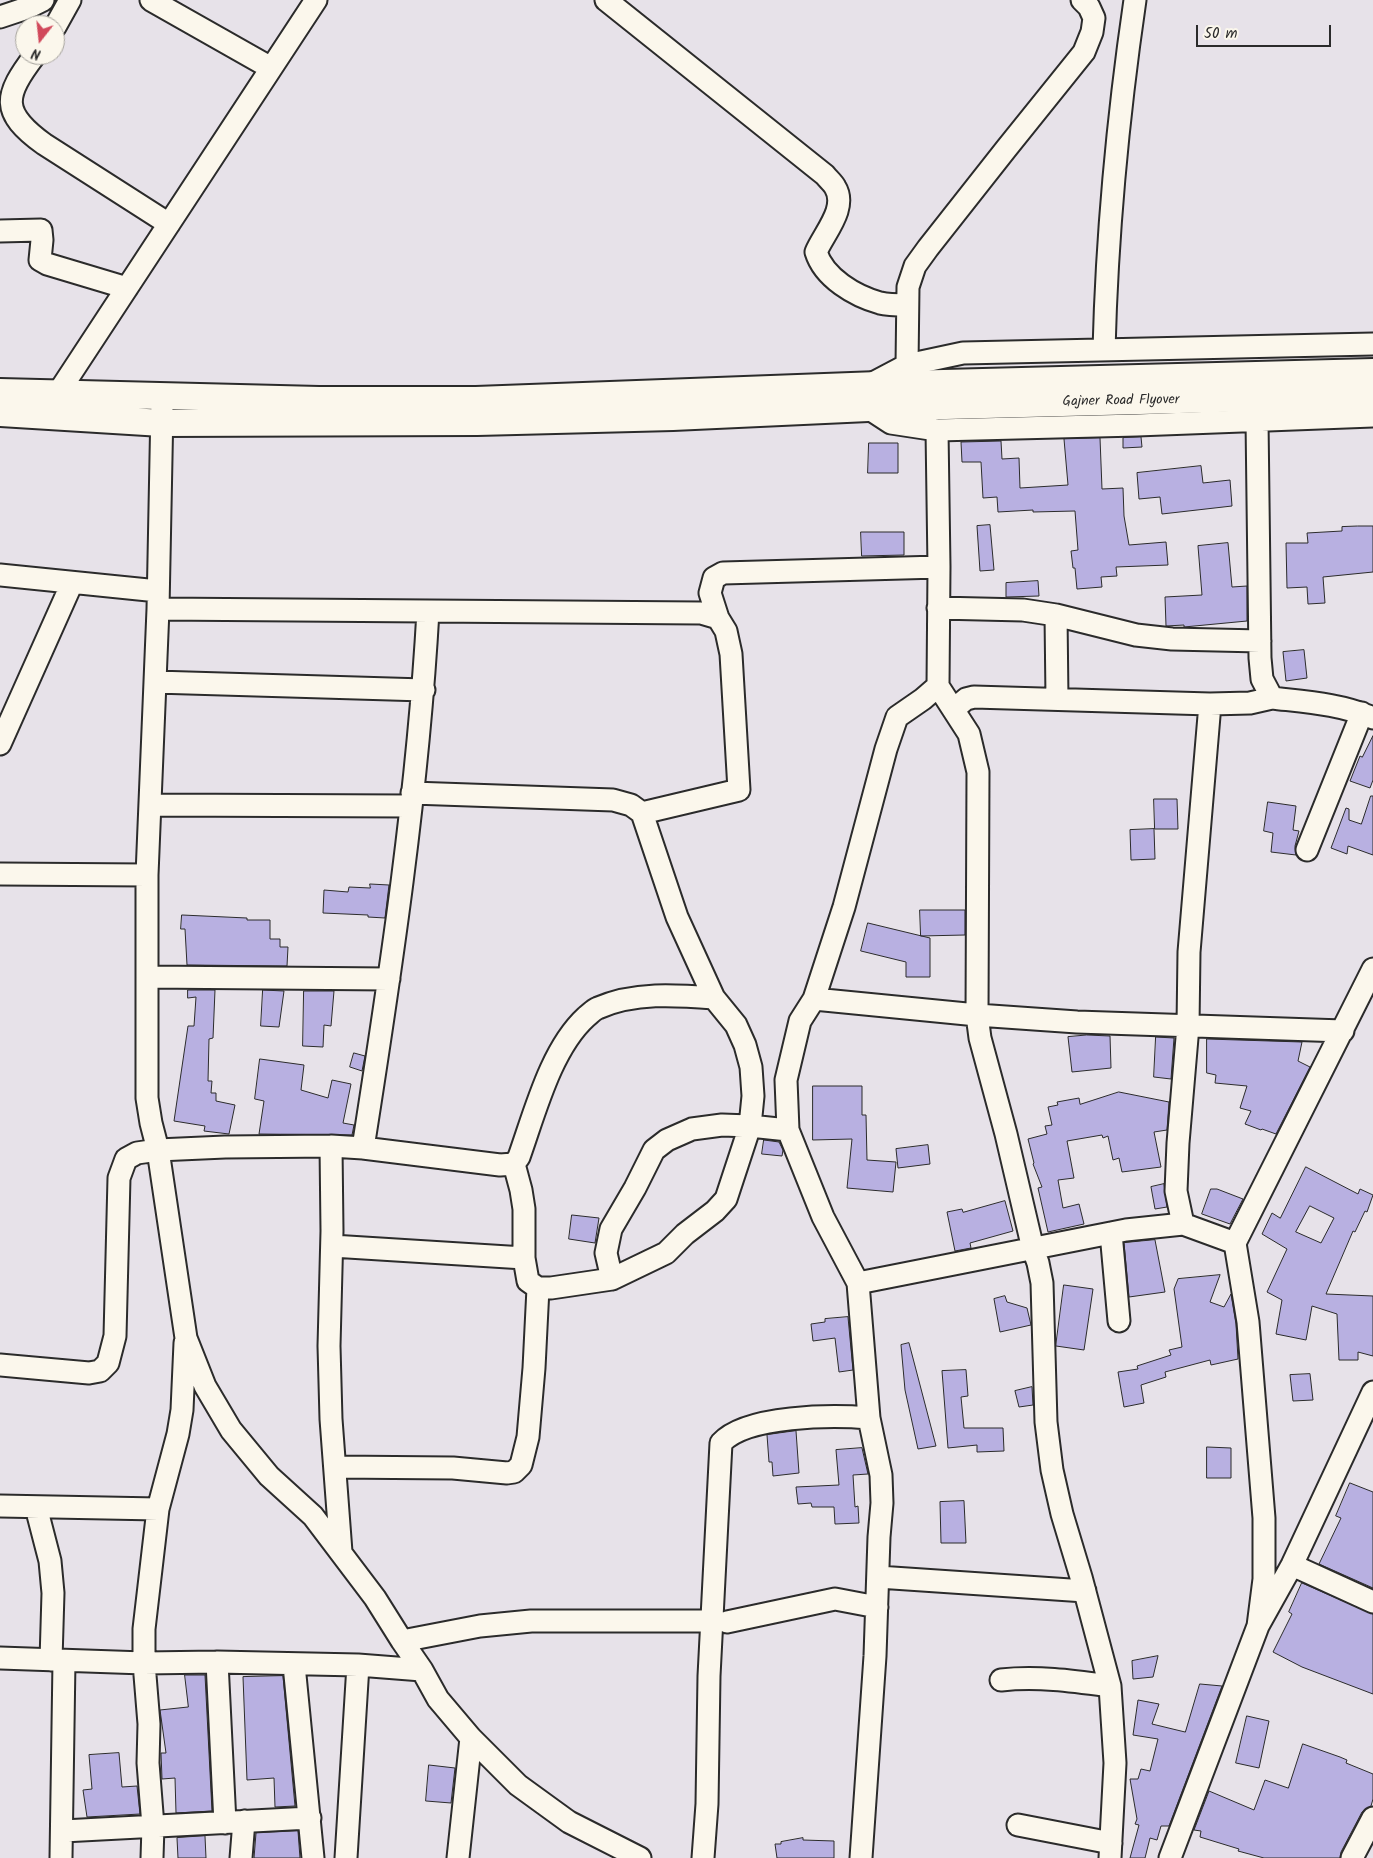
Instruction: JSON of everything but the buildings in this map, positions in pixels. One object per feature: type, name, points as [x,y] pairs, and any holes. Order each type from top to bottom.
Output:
[{"type":"main road","name":"Gajner Road Flyover","points":[[868,397],[906,375],[1373,372]]},
{"type":"main road","points":[[0,392],[54,404],[162,423],[496,421],[673,417],[868,397]]},
{"type":"main road","name":"Gajner Road Flyover","points":[[868,397],[915,407],[1373,395]]},
{"type":"main road","points":[[0,413],[54,404],[163,396],[329,400],[868,397]]},
{"type":"street","points":[[0,17],[27,8],[43,0]]},
{"type":"street","points":[[62,15],[70,0]]},
{"type":"street","points":[[151,0],[271,68]]},
{"type":"street","points":[[54,404],[127,288],[316,0]]},
{"type":"street","points":[[606,0],[825,175],[836,188],[840,202],[836,216],[816,252],[819,262],[827,272],[859,295],[881,304],[907,305]]},
{"type":"street","points":[[1082,0],[1090,7],[1094,18],[1092,32],[1084,52],[915,266],[908,287],[906,375],[963,353],[1373,344]]},
{"type":"street","points":[[1104,350],[1106,272],[1111,199],[1135,0]]},
{"type":"street","points":[[28,65],[5,99],[15,118],[26,131],[169,224]]},
{"type":"street","points":[[0,231],[41,230],[40,260],[47,264],[127,288]]},
{"type":"street","points":[[152,1858],[153,1826],[148,1764],[149,1724],[144,1663],[144,1629],[158,1509],[178,1434],[182,1410],[186,1338],[158,1150],[147,1098],[147,875],[158,600],[163,396]]},
{"type":"street","points":[[868,397],[891,423],[937,430],[1373,416]]},
{"type":"street","points":[[1257,420],[1262,680],[1272,698]]},
{"type":"street","points":[[937,430],[940,567],[938,686],[954,708],[969,734],[978,772],[977,1015],[980,1038],[1006,1134],[1032,1249],[1038,1263],[1042,1283],[1046,1422],[1052,1470],[1062,1514],[1110,1686],[1115,1764],[1111,1850],[1018,1825]]},
{"type":"street","points":[[642,814],[739,790],[731,654],[726,631],[718,618],[710,593],[714,578],[723,573],[940,567]]},
{"type":"street","points":[[0,575],[72,583],[158,600],[428,611],[701,613],[718,618]]},
{"type":"street","points":[[0,744],[72,583]]},
{"type":"street","points":[[938,608],[1023,610],[1056,615],[1136,635],[1172,639],[1260,641]]},
{"type":"street","points":[[363,1148],[389,979],[412,799],[424,690],[428,611]]},
{"type":"street","points":[[1056,615],[1057,699]]},
{"type":"street","points":[[155,682],[424,690]]},
{"type":"street","points":[[861,1858],[875,1656],[882,1503],[881,1474],[869,1418],[858,1283],[823,1217],[788,1130],[786,1080],[800,1021],[814,999],[844,907],[886,749],[897,717],[938,686]]},
{"type":"street","points":[[954,708],[966,699],[974,697],[1210,704],[1250,703],[1272,698],[1334,706],[1368,716],[1307,850]]},
{"type":"street","points":[[1183,1224],[1176,1191],[1188,1026],[1189,952],[1210,704]]},
{"type":"street","points":[[150,805],[412,799],[613,800],[631,805],[642,814],[677,918],[714,998],[736,1025],[745,1045],[751,1067],[753,1096],[750,1126],[726,1199],[715,1211],[685,1234],[666,1253],[612,1278],[551,1288],[538,1288],[528,1281],[524,1258],[524,1209],[514,1164],[519,1156],[555,1061],[574,1028],[596,1008],[645,996],[714,998]]},
{"type":"street","points":[[0,874],[147,875]]},
{"type":"street","points":[[1258,1626],[1264,1579],[1264,1518],[1248,1322],[1235,1243],[1343,1031],[1365,1005],[1373,969]]},
{"type":"street","points":[[147,977],[389,979]]},
{"type":"street","points":[[814,999],[977,1015],[1188,1026],[1343,1031]]},
{"type":"street","points":[[612,1278],[606,1253],[611,1229],[654,1150],[668,1140],[692,1129],[722,1125],[788,1130]]},
{"type":"street","points":[[0,1365],[89,1373],[100,1371],[108,1363],[116,1336],[118,1178],[126,1160],[137,1154],[158,1150],[331,1146],[363,1148],[500,1165],[514,1164]]},
{"type":"street","points":[[331,1146],[332,1246],[329,1346],[341,1552]]},
{"type":"street","points":[[858,1283],[1126,1230],[1183,1224],[1235,1243]]},
{"type":"street","points":[[1112,1233],[1119,1321]]},
{"type":"street","points":[[332,1246],[524,1258]]},
{"type":"street","points":[[335,1467],[453,1468],[507,1473],[518,1469],[524,1456],[531,1415],[538,1288]]},
{"type":"street","points":[[186,1338],[205,1386],[231,1430],[270,1476],[313,1516],[375,1598],[422,1670],[438,1699],[471,1738],[518,1785],[569,1822],[640,1858]]},
{"type":"street","points":[[1170,1858],[1258,1626],[1292,1565],[1373,1392]]},
{"type":"street","points":[[703,1858],[707,1804],[709,1676],[720,1621],[721,1442],[728,1435],[771,1422],[821,1416],[869,1418]]},
{"type":"street","points":[[0,1506],[158,1509]]},
{"type":"street","points":[[36,1507],[50,1561],[58,1660],[63,1831],[61,1858]]},
{"type":"street","points":[[1292,1565],[1373,1602]]},
{"type":"street","points":[[878,1577],[1085,1591]]},
{"type":"street","points":[[402,1641],[480,1626],[531,1621],[720,1621],[835,1600],[877,1607]]},
{"type":"street","points":[[0,1658],[144,1663],[217,1662],[358,1665],[422,1670]]},
{"type":"street","points":[[217,1662],[235,1822],[241,1858]]},
{"type":"street","points":[[294,1665],[313,1858]]},
{"type":"street","points":[[346,1858],[358,1665]]},
{"type":"street","points":[[1001,1680],[1042,1678],[1110,1686]]},
{"type":"street","points":[[458,1858],[471,1738]]},
{"type":"street","points":[[63,1831],[310,1818]]},
{"type":"street","points":[[1352,1858],[1373,1818]]}]
